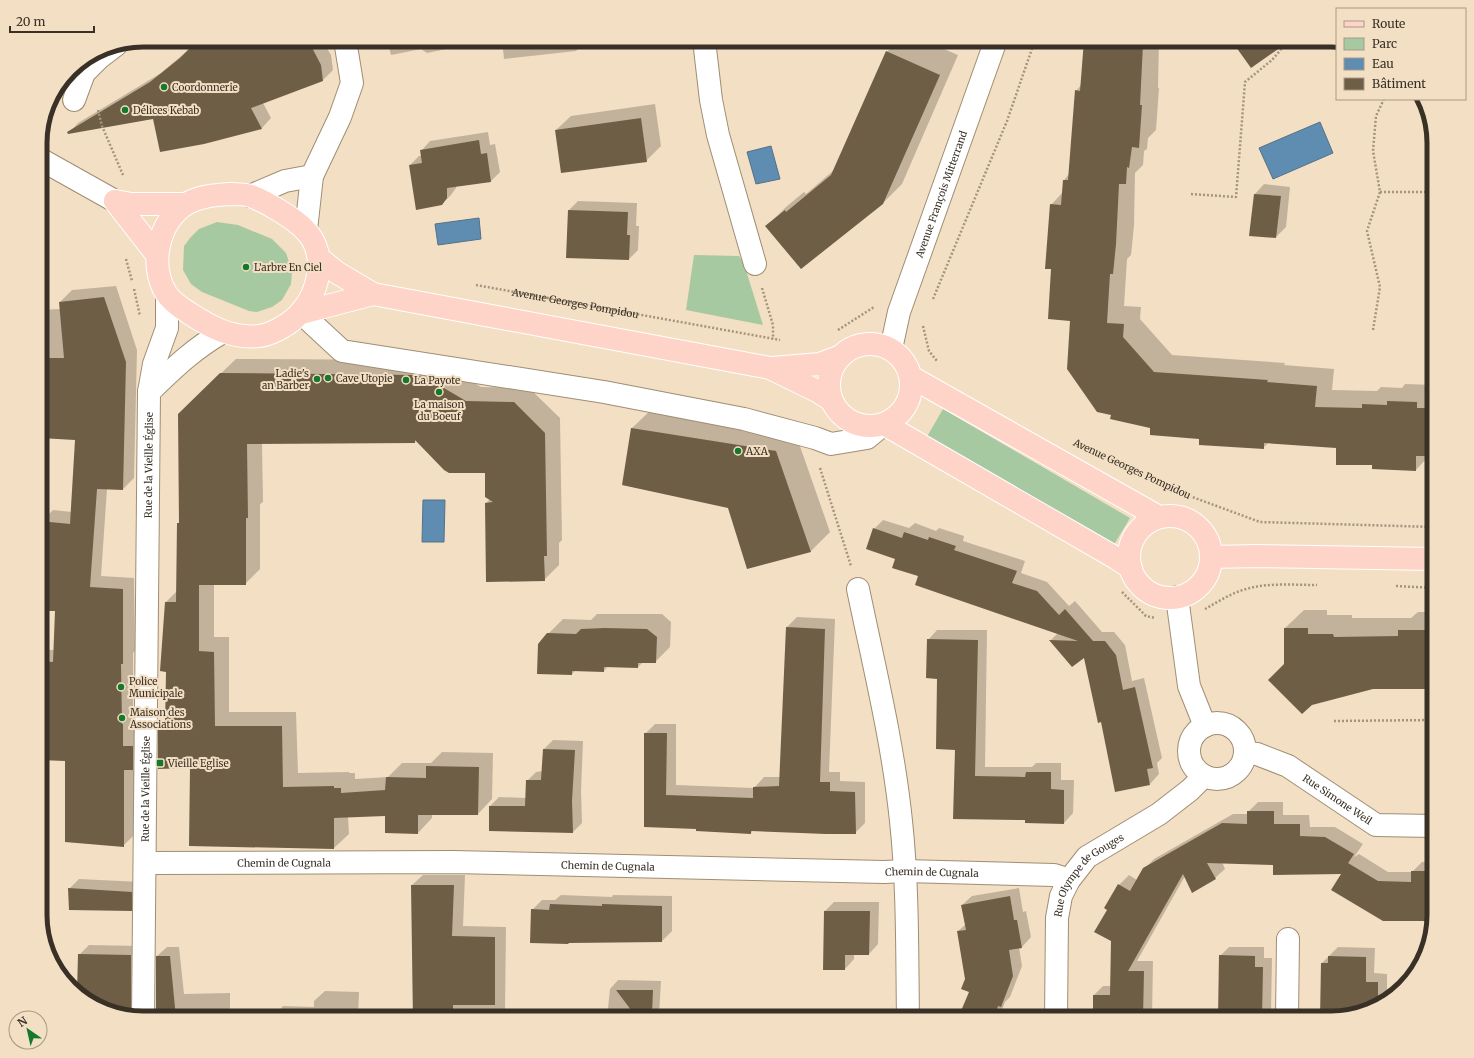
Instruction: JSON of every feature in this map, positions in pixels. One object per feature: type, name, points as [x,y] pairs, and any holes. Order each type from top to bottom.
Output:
[{"type":"main road","points":[[230,194],[250,196],[289,217],[306,230],[313,242],[319,258],[319,278],[313,294],[301,313],[286,326],[261,336],[246,337],[223,332],[206,324],[181,308],[167,295],[162,286],[158,269],[157,255],[162,236],[166,228],[175,215],[186,204],[211,195],[230,194]]},
{"type":"main road","points":[[115,201],[131,204],[186,204]]},
{"type":"main road","points":[[115,201],[157,255]]},
{"type":"main road","points":[[319,258],[336,272],[372,294],[770,368],[817,390],[831,400]]},
{"type":"main road","points":[[301,313],[372,294]]},
{"type":"main road","points":[[879,344],[891,349],[900,356],[907,366],[910,377],[911,389],[909,400],[903,410],[884,424],[873,426],[862,426],[843,417],[831,400],[828,387],[834,362],[854,346],[879,344]]},
{"type":"main road","points":[[770,368],[820,364],[841,356]]},
{"type":"main road","points":[[910,377],[1159,517]]},
{"type":"main road","points":[[884,424],[1131,568]]},
{"type":"main road","points":[[1170,516],[1180,517],[1190,521],[1199,528],[1206,536],[1210,546],[1211,557],[1209,571],[1201,583],[1190,592],[1177,597],[1165,597],[1154,594],[1144,588],[1135,579],[1129,556],[1131,543],[1147,522],[1159,517],[1170,516]]},
{"type":"main road","points":[[1211,557],[1258,556],[1427,559]]},
{"type":"street","points":[[306,230],[312,176],[340,117],[352,83],[346,47]]},
{"type":"street","points":[[705,47],[711,100],[718,135],[755,264]]},
{"type":"street","name":"Avenue François Mitterrand","points":[[891,349],[899,312],[994,47]]},
{"type":"street","points":[[74,100],[84,73],[99,58]]},
{"type":"street","points":[[47,163],[115,201]]},
{"type":"street","points":[[250,196],[285,181],[312,176]]},
{"type":"street","name":"Rue de la Vieille Église","points":[[143,1011],[146,863],[145,754],[149,392],[155,360],[167,328],[167,295]]},
{"type":"street","points":[[301,313],[342,351],[604,392],[744,419],[815,438],[831,444],[867,438],[884,424]]},
{"type":"street","points":[[149,392],[204,343],[223,332]]},
{"type":"street","points":[[858,589],[887,727],[901,821],[905,871],[908,1011]]},
{"type":"street","points":[[1177,597],[1189,686],[1205,726]]},
{"type":"street","points":[[1213,723],[1222,723],[1236,730],[1241,737],[1245,753],[1242,763],[1235,772],[1226,778],[1215,779],[1204,776],[1197,771],[1189,755],[1192,738],[1205,726],[1213,723]]},
{"type":"street","name":"Rue Simone Weil","points":[[1245,753],[1257,754],[1288,766],[1376,825],[1427,826]]},
{"type":"street","name":"Rue Olympe de Gouges","points":[[1056,1011],[1057,918],[1061,896],[1069,880],[1087,857],[1159,814],[1190,790],[1204,776]]},
{"type":"street","name":"Chemin de Cugnala","points":[[146,863],[453,862],[1054,875],[1069,880]]},
{"type":"street","points":[[1287,1011],[1288,940]]},
{"type":"path","points":[[932,302],[1007,121],[1033,47]]},
{"type":"path","points":[[1191,194],[1236,197],[1244,82],[1272,60],[1283,47]]},
{"type":"path","points":[[1373,330],[1380,286],[1367,231],[1380,192],[1373,150],[1376,116],[1384,100]]},
{"type":"path","points":[[96,105],[102,126],[125,180]]},
{"type":"path","points":[[1380,192],[1427,192]]},
{"type":"path","points":[[755,264],[773,325],[770,368]]},
{"type":"path","name":"Avenue Georges Pompidou","points":[[470,284],[786,341]]},
{"type":"path","points":[[835,332],[872,307],[878,306]]},
{"type":"path","points":[[923,324],[929,351],[938,362]]},
{"type":"path","points":[[820,467],[858,589]]},
{"type":"path","name":"Avenue Georges Pompidou","points":[[1142,476],[1176,491],[1260,522],[1427,527]]},
{"type":"path","points":[[1119,590],[1146,616],[1180,622],[1240,591],[1266,585],[1320,585]]},
{"type":"path","points":[[1388,586],[1427,588]]},
{"type":"path","points":[[1334,720],[1427,720]]},
{"type":"green space","points":[[217,222],[238,225],[272,239],[286,253],[292,271],[291,284],[282,300],[272,307],[257,312],[249,311],[202,292],[191,284],[183,270],[184,246],[199,229]]},
{"type":"green space","points":[[694,255],[739,256],[744,264],[763,325],[686,310]]},
{"type":"green space","points":[[943,409],[1130,518],[1112,548],[925,440]]},
{"type":"water","points":[[1320,122],[1333,153],[1273,179],[1259,148]]},
{"type":"water","points":[[771,146],[780,179],[756,184],[747,152]]},
{"type":"water","points":[[479,218],[481,239],[438,245],[435,224]]},
{"type":"water","points":[[423,500],[445,500],[444,542],[422,542]]},
{"type":"building","points":[[191,47],[312,47],[321,65],[323,81],[251,108],[262,129],[204,144],[160,152],[153,119],[68,134],[67,132],[150,82],[180,58]]},
{"type":"building","points":[[1083,47],[1143,47],[1140,105],[1142,105],[1139,148],[1132,147],[1129,168],[1127,167],[1126,184],[1119,184],[1116,244],[1113,274],[1110,274],[1107,323],[1124,324],[1123,337],[1154,372],[1268,380],[1267,382],[1317,386],[1315,407],[1362,408],[1362,404],[1387,405],[1387,401],[1417,402],[1417,408],[1427,408],[1427,456],[1416,456],[1416,471],[1372,469],[1372,465],[1336,465],[1336,448],[1264,443],[1264,449],[1199,445],[1199,439],[1150,435],[1150,428],[1110,419],[1111,415],[1097,412],[1067,369],[1070,321],[1048,319],[1051,269],[1045,269],[1050,204],[1061,205],[1063,180],[1068,180],[1075,90],[1080,91]]},
{"type":"building","points":[[1236,47],[1281,47],[1251,68]]},
{"type":"building","points":[[886,51],[940,75],[883,204],[801,269],[765,226],[785,210],[786,212],[831,175]]},
{"type":"building","points":[[641,118],[647,162],[561,173],[555,130]]},
{"type":"building","points":[[479,140],[481,154],[487,153],[491,182],[447,188],[447,198],[442,205],[416,210],[409,165],[422,163],[420,150]]},
{"type":"building","points":[[1254,194],[1281,196],[1276,238],[1249,236]]},
{"type":"building","points":[[568,210],[628,212],[627,235],[630,235],[629,260],[566,258]]},
{"type":"building","points":[[104,297],[126,362],[123,490],[97,489],[90,587],[123,589],[123,664],[121,664],[123,746],[133,746],[133,770],[124,770],[124,847],[65,842],[65,761],[47,760],[47,662],[53,662],[55,611],[47,611],[47,522],[70,524],[75,440],[47,438],[47,358],[64,358],[59,302]]},
{"type":"building","points":[[220,373],[414,375],[425,377],[466,401],[514,402],[545,433],[547,556],[544,556],[545,581],[486,582],[485,503],[493,502],[485,497],[485,473],[449,473],[444,470],[415,440],[415,443],[247,444],[248,518],[246,518],[246,585],[199,585],[199,651],[214,652],[215,726],[282,726],[283,787],[334,786],[334,788],[341,788],[341,793],[385,790],[386,777],[426,778],[426,766],[479,767],[478,815],[418,815],[418,834],[385,833],[385,816],[334,818],[334,849],[189,846],[190,768],[158,769],[158,727],[165,727],[166,672],[160,671],[165,602],[176,602],[177,523],[179,523],[178,414]]},
{"type":"building","points":[[631,428],[776,451],[811,552],[747,569],[728,508],[622,485]]},
{"type":"building","points":[[873,528],[902,538],[904,532],[928,540],[929,537],[956,546],[954,550],[1017,571],[1012,583],[1037,591],[1059,615],[1065,609],[1093,641],[1105,641],[1116,655],[1123,690],[1135,687],[1153,768],[1147,769],[1150,785],[1115,792],[1101,722],[1098,723],[1084,658],[1072,667],[1049,640],[1078,641],[915,585],[918,576],[892,568],[895,559],[866,549]]},
{"type":"building","points":[[786,627],[825,629],[820,782],[830,782],[830,791],[855,792],[856,834],[751,831],[751,834],[696,831],[696,829],[644,827],[644,733],[667,733],[666,795],[753,798],[753,787],[779,786]]},
{"type":"building","points":[[1284,628],[1308,628],[1308,634],[1333,634],[1334,637],[1398,636],[1398,630],[1427,630],[1427,689],[1373,689],[1312,705],[1302,714],[1268,680],[1284,664]]},
{"type":"building","points":[[581,629],[647,629],[657,637],[656,663],[638,663],[638,668],[604,667],[604,672],[572,671],[572,675],[537,674],[538,644],[547,633],[576,634]]},
{"type":"building","points":[[927,639],[978,640],[975,776],[1025,777],[1026,772],[1051,772],[1051,789],[1064,790],[1064,824],[1025,823],[1025,820],[953,819],[955,750],[936,749],[937,679],[926,678]]},
{"type":"building","points":[[543,749],[575,750],[572,801],[573,833],[489,831],[489,806],[525,806],[526,780],[541,780]]},
{"type":"building","points":[[1247,811],[1274,811],[1274,824],[1300,824],[1300,836],[1325,837],[1354,854],[1348,863],[1378,881],[1411,882],[1411,871],[1427,871],[1427,921],[1383,921],[1331,890],[1341,874],[1273,875],[1273,865],[1207,863],[1216,879],[1192,893],[1183,874],[1128,971],[1144,971],[1143,1011],[1093,1011],[1093,995],[1110,995],[1111,941],[1094,932],[1107,910],[1104,908],[1118,884],[1130,891],[1143,868],[1222,823],[1247,824]]},
{"type":"building","points":[[411,885],[454,885],[452,936],[495,937],[495,1005],[453,1005],[453,1011],[413,1011]]},
{"type":"building","points":[[68,888],[132,892],[132,911],[69,910]]},
{"type":"building","points":[[1010,896],[1014,920],[1017,920],[1022,948],[1009,950],[1013,976],[1001,1007],[998,1006],[996,1011],[961,1011],[969,992],[961,989],[965,979],[957,931],[966,930],[961,905]]},
{"type":"building","points":[[550,904],[662,906],[662,942],[568,944],[530,943],[531,909],[549,910]]},
{"type":"building","points":[[824,911],[870,911],[869,955],[845,955],[845,970],[823,970]]},
{"type":"building","points":[[78,954],[131,955],[131,1010],[112,1006],[101,1001],[90,995],[77,985]]},
{"type":"building","points":[[1219,955],[1255,956],[1255,967],[1263,967],[1262,1011],[1218,1011]]},
{"type":"building","points":[[156,956],[170,956],[175,1011],[156,1011]]},
{"type":"building","points":[[1328,956],[1366,957],[1366,982],[1378,982],[1378,998],[1356,1008],[1320,1011],[1321,963],[1328,963]]},
{"type":"building","points":[[616,990],[653,990],[652,1011],[632,1011]]},
{"type":"place","name":"Coordonnerie","points":[[164,87]]},
{"type":"place","name":"Délices Kebab","points":[[125,110]]},
{"type":"place","name":"L’arbre En Ciel","points":[[246,267]]},
{"type":"place","name":"Cave Utopie","points":[[328,378]]},
{"type":"place","name":"Ladie's an Barber","points":[[317,379]]},
{"type":"place","name":"La Payote","points":[[406,380]]},
{"type":"place","name":"La maison du Boeuf","points":[[439,392]]},
{"type":"place","name":"AXA","points":[[738,451]]},
{"type":"place","name":"Police Municipale","points":[[121,687]]},
{"type":"place","name":"Maison des Associations","points":[[122,718]]},
{"type":"place","name":"Vieille Eglise","points":[[160,763]]}]
